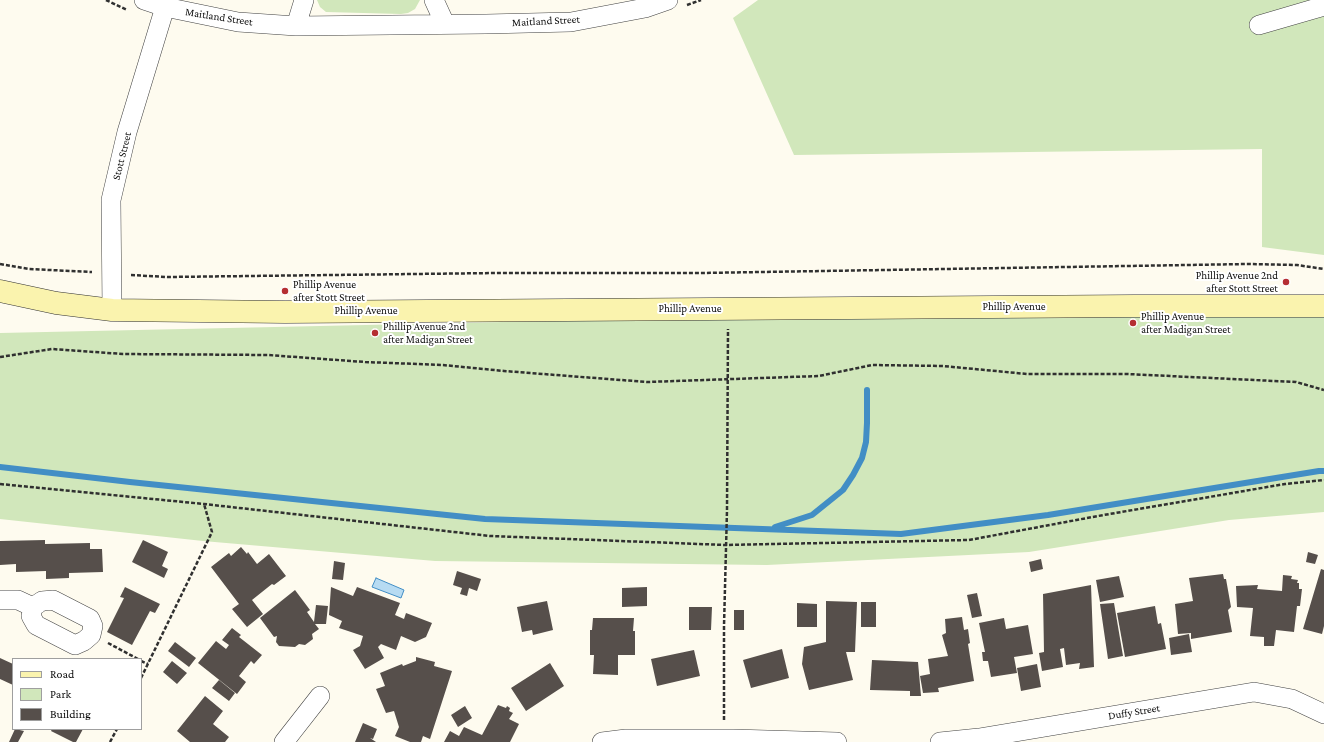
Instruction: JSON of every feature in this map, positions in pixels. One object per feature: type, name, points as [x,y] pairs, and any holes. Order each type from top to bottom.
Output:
[{"type":"street","name":"Maitland Street","points":[[144,0],[165,7],[238,22],[296,26],[571,22],[645,8],[668,0]]},
{"type":"street","points":[[296,26],[304,0]]},
{"type":"street","points":[[434,0],[445,24]]},
{"type":"street","points":[[1258,24],[1324,6]]},
{"type":"street","name":"Stott Street","points":[[112,310],[111,200],[127,132],[165,7]]},
{"type":"street","name":"Phillip Avenue","points":[[0,291],[56,303],[112,310],[285,312],[1273,305],[1324,306]]},
{"type":"street","name":"Phillip Avenue","points":[[0,306],[19,307],[56,303]]},
{"type":"street","points":[[0,600],[18,600],[33,607]]},
{"type":"street","points":[[53,600],[90,619],[93,626],[91,635],[84,641],[75,644],[36,625],[31,616],[33,607],[42,601],[53,600]]},
{"type":"street","name":"Duffy Street","points":[[940,742],[979,738],[1254,692],[1292,699],[1324,714]]},
{"type":"street","points":[[284,742],[320,696]]},
{"type":"street","points":[[602,742],[626,739],[730,735],[837,742]]},
{"type":"path","points":[[0,264],[29,269],[94,272]]},
{"type":"path","points":[[128,275],[167,277],[497,273],[700,273],[1248,264],[1297,265],[1324,268]]},
{"type":"path","points":[[726,309],[728,331],[728,380],[724,626],[730,735]]},
{"type":"path","points":[[0,357],[52,349],[123,354],[268,355],[365,362],[443,365],[647,382],[819,376],[872,365],[943,366],[1027,374],[1127,374],[1296,382],[1324,390]]},
{"type":"path","points":[[0,484],[204,504],[490,536],[726,545],[969,540],[1105,514],[1270,486],[1324,480]]},
{"type":"path","points":[[142,676],[212,532],[204,504]]},
{"type":"path","points":[[91,635],[136,658]]},
{"type":"path","points":[[142,661],[148,664]]},
{"type":"path","points":[[110,742],[116,730]]},
{"type":"green space","points":[[317,0],[420,0],[415,9],[408,13],[401,14],[326,12],[320,7]]},
{"type":"green space","points":[[758,0],[1324,0],[1324,255],[1262,247],[1262,149],[794,155],[733,18]]},
{"type":"green space","points":[[1281,305],[1324,309],[1324,512],[1229,520],[1029,552],[767,565],[435,561],[203,541],[0,519],[0,333]]},
{"type":"water","points":[[376,578],[404,590],[401,598],[372,587]]},
{"type":"building","points":[[45,540],[45,544],[90,543],[90,549],[102,549],[103,572],[69,573],[69,578],[46,579],[46,571],[16,572],[16,564],[0,565],[0,541]]},
{"type":"building","points":[[143,540],[168,552],[162,566],[168,569],[164,578],[132,562]]},
{"type":"building","points":[[241,547],[247,554],[248,552],[257,564],[269,554],[286,576],[274,585],[272,584],[252,600],[263,614],[247,627],[232,609],[239,604],[211,567],[229,553],[231,556]]},
{"type":"building","points":[[1308,552],[1318,555],[1315,564],[1306,562]]},
{"type":"building","points":[[1041,559],[1043,569],[1031,572],[1029,562]]},
{"type":"building","points":[[334,561],[345,563],[343,580],[332,579]]},
{"type":"building","points":[[1321,569],[1324,570],[1324,626],[1322,634],[1303,629]]},
{"type":"building","points":[[457,571],[481,579],[477,591],[469,588],[467,596],[460,594],[462,588],[453,585]]},
{"type":"building","points":[[1223,574],[1224,579],[1226,579],[1231,607],[1228,610],[1232,632],[1191,639],[1191,633],[1178,634],[1175,604],[1193,601],[1189,578]]},
{"type":"building","points":[[1283,575],[1292,576],[1291,579],[1298,580],[1297,583],[1299,583],[1299,589],[1302,589],[1300,606],[1297,606],[1294,632],[1276,630],[1274,646],[1264,646],[1264,637],[1250,636],[1253,608],[1237,607],[1236,586],[1258,585],[1257,589],[1282,591]]},
{"type":"building","points":[[1119,576],[1124,597],[1100,602],[1096,580]]},
{"type":"building","points":[[1091,585],[1094,667],[1079,669],[1080,663],[1066,665],[1064,648],[1060,649],[1063,667],[1042,671],[1039,653],[1044,652],[1043,594]]},
{"type":"building","points":[[125,587],[160,604],[155,613],[150,611],[132,645],[107,632],[124,598],[120,597]]},
{"type":"building","points":[[331,587],[353,596],[357,587],[400,603],[395,615],[404,619],[406,613],[432,623],[426,637],[415,642],[401,636],[396,650],[381,644],[378,647],[384,658],[365,669],[353,650],[360,646],[363,636],[339,628],[342,621],[329,615]]},
{"type":"building","points":[[647,587],[647,606],[622,607],[622,588]]},
{"type":"building","points":[[295,590],[310,610],[307,612],[314,622],[316,605],[328,606],[326,624],[315,624],[319,629],[312,634],[313,639],[305,645],[299,644],[295,647],[279,646],[276,642],[277,636],[274,637],[260,618]]},
{"type":"building","points":[[977,593],[982,616],[972,618],[967,595]]},
{"type":"building","points":[[547,601],[553,630],[533,635],[532,630],[522,632],[517,607]]},
{"type":"building","points":[[826,601],[857,602],[855,652],[846,652],[853,680],[809,690],[802,664],[804,647],[826,642]]},
{"type":"building","points":[[861,602],[876,602],[876,627],[861,627]]},
{"type":"building","points":[[797,603],[817,604],[817,627],[797,627]]},
{"type":"building","points":[[1114,603],[1123,656],[1108,659],[1100,604]]},
{"type":"building","points":[[1155,606],[1158,624],[1161,623],[1166,649],[1125,657],[1117,613]]},
{"type":"building","points":[[689,607],[712,607],[711,630],[689,630]]},
{"type":"building","points":[[734,610],[744,610],[744,630],[734,630]]},
{"type":"building","points":[[962,617],[964,630],[968,629],[970,643],[968,644],[974,681],[938,688],[939,692],[923,693],[920,676],[930,674],[928,659],[948,656],[942,635],[946,633],[945,619]]},
{"type":"building","points":[[593,618],[634,618],[633,631],[635,631],[635,655],[618,655],[618,675],[593,674],[594,655],[590,655],[590,630],[592,630]]},
{"type":"building","points":[[1004,618],[1006,629],[1028,625],[1033,654],[1014,657],[1017,673],[991,677],[988,661],[983,661],[982,652],[985,652],[979,623]]},
{"type":"building","points":[[232,628],[241,635],[239,637],[262,655],[254,664],[251,661],[239,676],[246,682],[237,694],[198,663],[216,641],[226,649],[229,645],[222,640]]},
{"type":"building","points":[[1189,634],[1192,652],[1171,655],[1169,638]]},
{"type":"building","points":[[175,642],[196,658],[189,667],[168,651]]},
{"type":"building","points":[[782,649],[789,678],[751,688],[743,660]]},
{"type":"building","points":[[694,650],[700,676],[657,686],[651,659]]},
{"type":"building","points":[[416,657],[435,662],[434,666],[452,671],[430,739],[423,736],[421,742],[410,742],[395,736],[399,727],[394,711],[386,713],[376,689],[385,686],[380,673],[402,664],[403,666],[416,661]]},
{"type":"building","points":[[0,658],[12,664],[12,685],[0,679]]},
{"type":"building","points":[[872,660],[918,662],[921,696],[910,696],[910,691],[870,690]]},
{"type":"building","points":[[172,661],[187,673],[177,684],[163,672]]},
{"type":"building","points":[[550,663],[564,686],[526,711],[511,688]]},
{"type":"building","points":[[1037,664],[1041,687],[1021,691],[1017,668]]},
{"type":"building","points":[[219,680],[235,693],[229,701],[212,688]]},
{"type":"building","points":[[205,696],[223,711],[213,724],[229,737],[225,742],[190,742],[177,731]]},
{"type":"building","points":[[498,705],[506,708],[507,706],[510,708],[509,711],[513,713],[509,719],[519,724],[510,742],[444,742],[450,731],[459,736],[464,727],[482,735]]},
{"type":"building","points":[[465,706],[472,718],[458,727],[451,715]]},
{"type":"building","points":[[363,723],[377,729],[373,739],[370,738],[376,742],[355,742]]},
{"type":"building","points":[[15,730],[24,731],[18,742],[9,742]]},
{"type":"building","points":[[82,730],[76,742],[73,742],[51,731]]},
{"type":"waterway","points":[[775,527],[812,515],[843,490],[862,458],[866,442],[867,390]]},
{"type":"waterway","points":[[0,467],[485,519],[901,534],[1048,515],[1324,471]]},
{"type":"place","name":"Phillip Avenue 2nd after Stott Street","points":[[1286,282]]},
{"type":"place","name":"Phillip Avenue after Stott Street","points":[[285,291]]},
{"type":"place","name":"Phillip Avenue after Madigan Street","points":[[1133,323]]},
{"type":"place","name":"Phillip Avenue 2nd after Madigan Street","points":[[375,333]]}]
